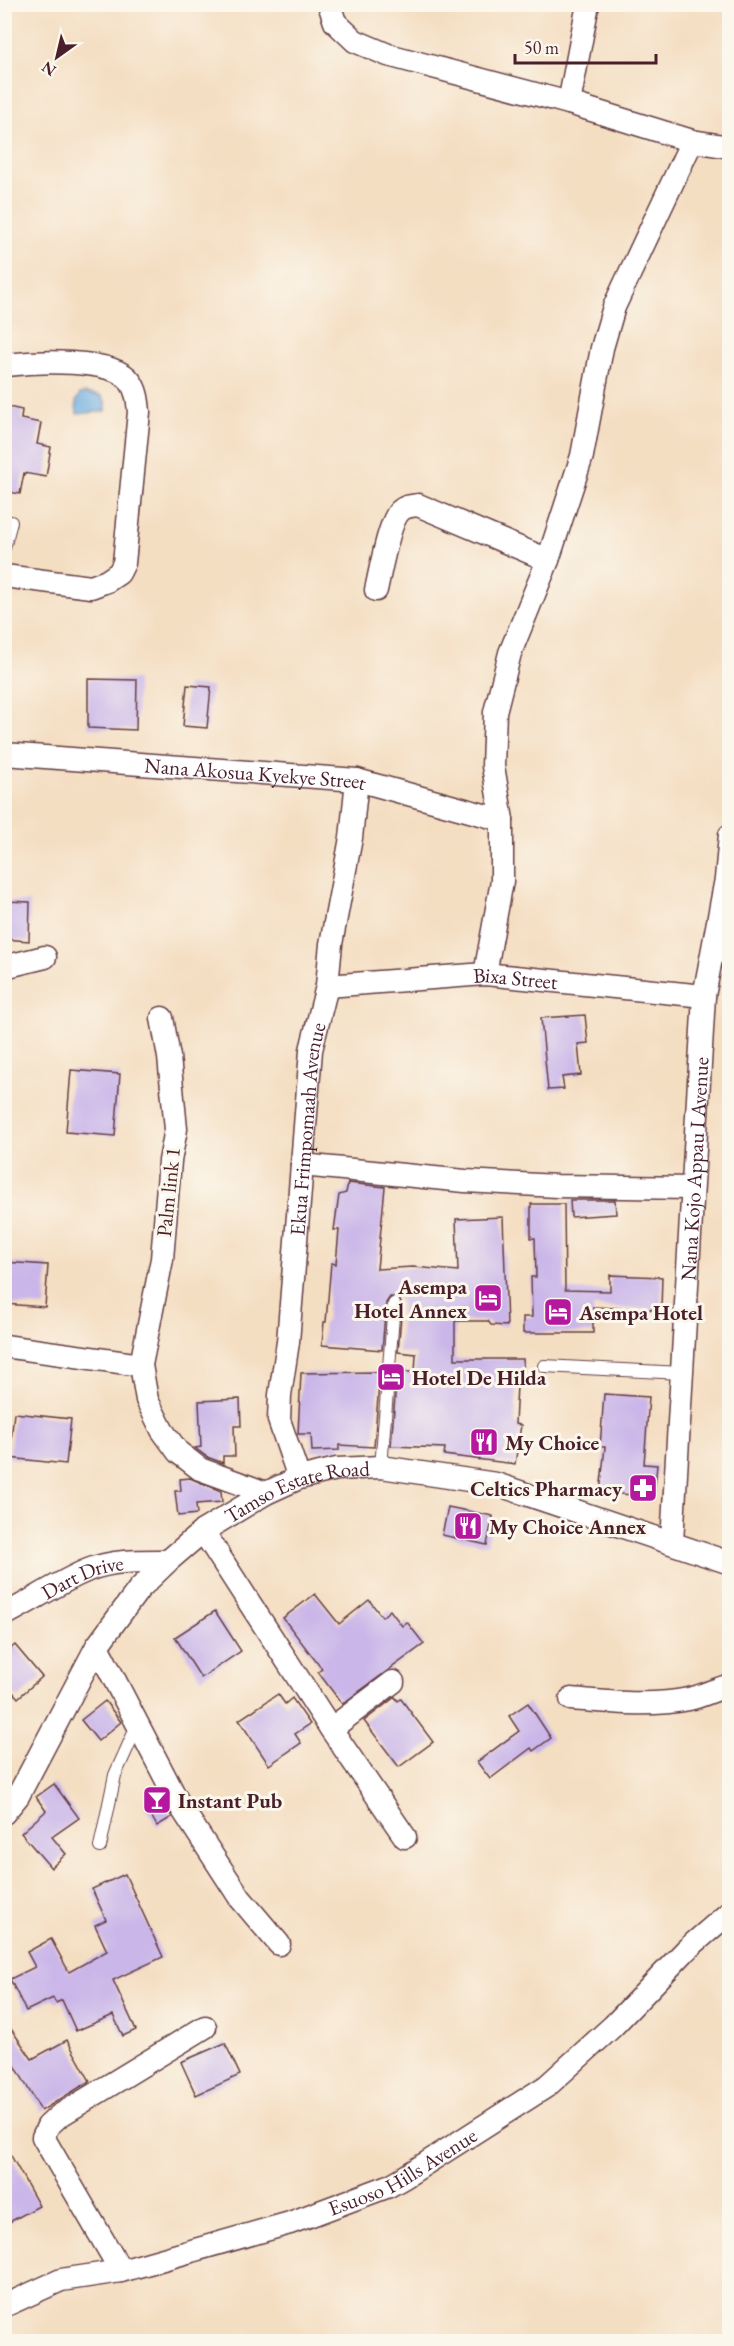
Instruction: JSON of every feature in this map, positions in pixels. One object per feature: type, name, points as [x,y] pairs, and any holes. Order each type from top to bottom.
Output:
[{"type":"street","points":[[329,4],[335,22],[355,41],[388,55],[568,103],[692,141],[729,147]]},
{"type":"street","points":[[568,103],[588,4]]},
{"type":"street","points":[[485,974],[502,881],[502,820],[493,766],[495,712],[510,653],[549,560],[582,456],[602,348],[614,307],[692,141]]},
{"type":"street","points":[[4,576],[91,587],[119,573],[124,563],[139,412],[137,396],[130,380],[122,372],[109,366],[36,362],[5,365]]},
{"type":"street","points":[[376,590],[393,523],[399,512],[408,506],[418,506],[549,560]]},
{"type":"street","name":"Nana Akosua Kyekye Street","points":[[4,754],[357,780],[502,820]]},
{"type":"street","name":"Ekua Frimpomaah Avenue","points":[[299,1478],[279,1420],[280,1395],[288,1342],[311,1050],[327,986],[351,838],[357,780]]},
{"type":"street","name":"Nana Kojo Appau I Avenue","points":[[672,1542],[704,996],[726,879],[729,835]]},
{"type":"street","points":[[4,967],[45,957]]},
{"type":"street","name":"Bixa Street","points":[[327,986],[485,974],[704,996]]},
{"type":"street","name":"Palm link 1","points":[[141,1365],[162,1259],[170,1161],[176,1129],[169,1058],[162,1018]]},
{"type":"street","points":[[302,1165],[545,1186],[691,1188]]},
{"type":"street","points":[[4,1346],[141,1365],[147,1400],[162,1430],[178,1452],[200,1468],[266,1493]]},
{"type":"street","name":"Tamso Estate Road","points":[[4,1813],[18,1796],[97,1646],[139,1589],[203,1531],[266,1493],[299,1478],[337,1469],[381,1467],[495,1484],[729,1563]]},
{"type":"street","points":[[203,1531],[331,1729],[405,1837]]},
{"type":"street","name":"Dart Drive","points":[[4,1615],[88,1570],[112,1564],[168,1561]]},
{"type":"street","points":[[97,1646],[179,1804],[240,1898],[279,1944]]},
{"type":"street","points":[[331,1729],[393,1682]]},
{"type":"street","points":[[570,1699],[636,1704],[689,1699],[729,1685]]},
{"type":"street","name":"Esuoso Hills Avenue","points":[[4,2306],[61,2280],[121,2271],[290,2223],[389,2186],[542,2091],[620,2019],[686,1950],[729,1912]]},
{"type":"street","points":[[121,2271],[43,2137],[48,2126],[59,2116],[205,2027]]},
{"type":"lane","points":[[4,548],[11,522]]},
{"type":"lane","points":[[381,1467],[394,1304]]},
{"type":"lane","points":[[544,1366],[682,1373]]},
{"type":"lane","points":[[100,1847],[115,1775],[138,1724]]},
{"type":"water","points":[[80,394],[102,396],[106,404],[106,411],[77,414],[76,402]]},
{"type":"building","points":[[4,406],[22,410],[21,419],[41,423],[37,444],[51,447],[46,477],[24,473],[20,494],[4,491]]},
{"type":"building","points":[[88,679],[137,680],[136,730],[88,728]]},
{"type":"building","points":[[187,685],[211,687],[207,728],[183,726]]},
{"type":"building","points":[[4,901],[30,902],[29,941],[4,939]]},
{"type":"building","points":[[585,1015],[588,1043],[578,1044],[581,1075],[562,1077],[564,1089],[548,1090],[541,1018]]},
{"type":"building","points":[[71,1070],[120,1074],[115,1136],[66,1132]]},
{"type":"building","points":[[348,1183],[385,1187],[377,1269],[413,1267],[458,1271],[456,1219],[503,1217],[507,1326],[491,1325],[488,1321],[455,1321],[455,1359],[523,1359],[524,1385],[517,1385],[515,1424],[521,1425],[515,1464],[444,1455],[445,1448],[391,1446],[397,1372],[415,1372],[416,1354],[398,1352],[402,1305],[398,1297],[390,1297],[386,1303],[382,1350],[322,1345],[331,1263],[336,1264],[339,1230],[334,1230],[339,1195],[346,1193]]},
{"type":"building","points":[[570,1200],[615,1200],[616,1214],[571,1217]]},
{"type":"building","points":[[531,1204],[564,1204],[565,1290],[610,1291],[610,1275],[662,1277],[661,1310],[593,1307],[593,1333],[523,1333],[523,1317],[532,1317],[531,1277],[536,1277],[535,1238],[531,1238]]},
{"type":"building","points":[[4,1262],[48,1265],[45,1307],[4,1304]]},
{"type":"building","points":[[380,1372],[374,1447],[339,1445],[339,1450],[312,1451],[311,1434],[298,1434],[301,1373]]},
{"type":"building","points":[[604,1394],[649,1397],[644,1464],[657,1465],[654,1497],[600,1492],[605,1447],[600,1447]]},
{"type":"building","points":[[240,1399],[241,1426],[234,1426],[235,1456],[223,1456],[223,1463],[207,1457],[195,1448],[201,1447],[199,1401]]},
{"type":"building","points":[[14,1413],[71,1419],[66,1464],[9,1458]]},
{"type":"building","points":[[190,1478],[221,1491],[222,1502],[196,1504],[197,1514],[178,1516],[175,1491],[181,1491],[180,1479]]},
{"type":"building","name":"My Choice Annex","points":[[448,1507],[493,1516],[487,1545],[442,1535]]},
{"type":"building","points":[[315,1594],[339,1624],[369,1600],[382,1617],[390,1610],[402,1626],[407,1622],[424,1644],[342,1704],[318,1672],[322,1669],[283,1618]]},
{"type":"building","points":[[215,1611],[241,1651],[201,1678],[175,1637]]},
{"type":"building","points":[[15,1645],[42,1677],[18,1698],[4,1682],[4,1654]]},
{"type":"building","points":[[278,1694],[285,1704],[292,1698],[310,1724],[295,1734],[301,1743],[269,1765],[239,1720]]},
{"type":"building","points":[[395,1697],[398,1701],[401,1699],[433,1742],[399,1767],[364,1721]]},
{"type":"building","points":[[105,1701],[121,1722],[98,1741],[81,1720]]},
{"type":"building","points":[[528,1703],[551,1738],[533,1751],[531,1748],[490,1779],[477,1762],[519,1731],[509,1716]]},
{"type":"building","points":[[54,1784],[79,1818],[52,1837],[66,1854],[51,1868],[21,1833],[46,1811],[36,1797]]},
{"type":"building","points":[[160,1796],[172,1817],[157,1826],[145,1805]]},
{"type":"building","points":[[125,1874],[163,1957],[113,1980],[136,2030],[123,2036],[113,2015],[76,2031],[62,2000],[56,2003],[53,1998],[26,2011],[10,1979],[35,1967],[27,1952],[51,1939],[69,1972],[107,1951],[95,1925],[106,1920],[92,1889]]},
{"type":"building","points":[[4,2019],[32,2059],[67,2040],[90,2081],[41,2111],[4,2046]]},
{"type":"building","points":[[225,2043],[240,2075],[196,2095],[181,2062]]},
{"type":"building","points":[[4,2143],[39,2206],[4,2225]]},
{"type":"place","name":"Asempa Hotel Annex","points":[[488,1298]]},
{"type":"place","name":"Asempa Hotel","points":[[558,1312]]},
{"type":"place","name":"Hotel De Hilda","points":[[391,1377]]},
{"type":"place","name":"My Choice","points":[[484,1442]]},
{"type":"place","name":"Celtics Pharmacy","points":[[643,1488]]},
{"type":"place","name":"My Choice Annex","points":[[468,1526]]},
{"type":"place","name":"Instant Pub","points":[[157,1800]]}]
